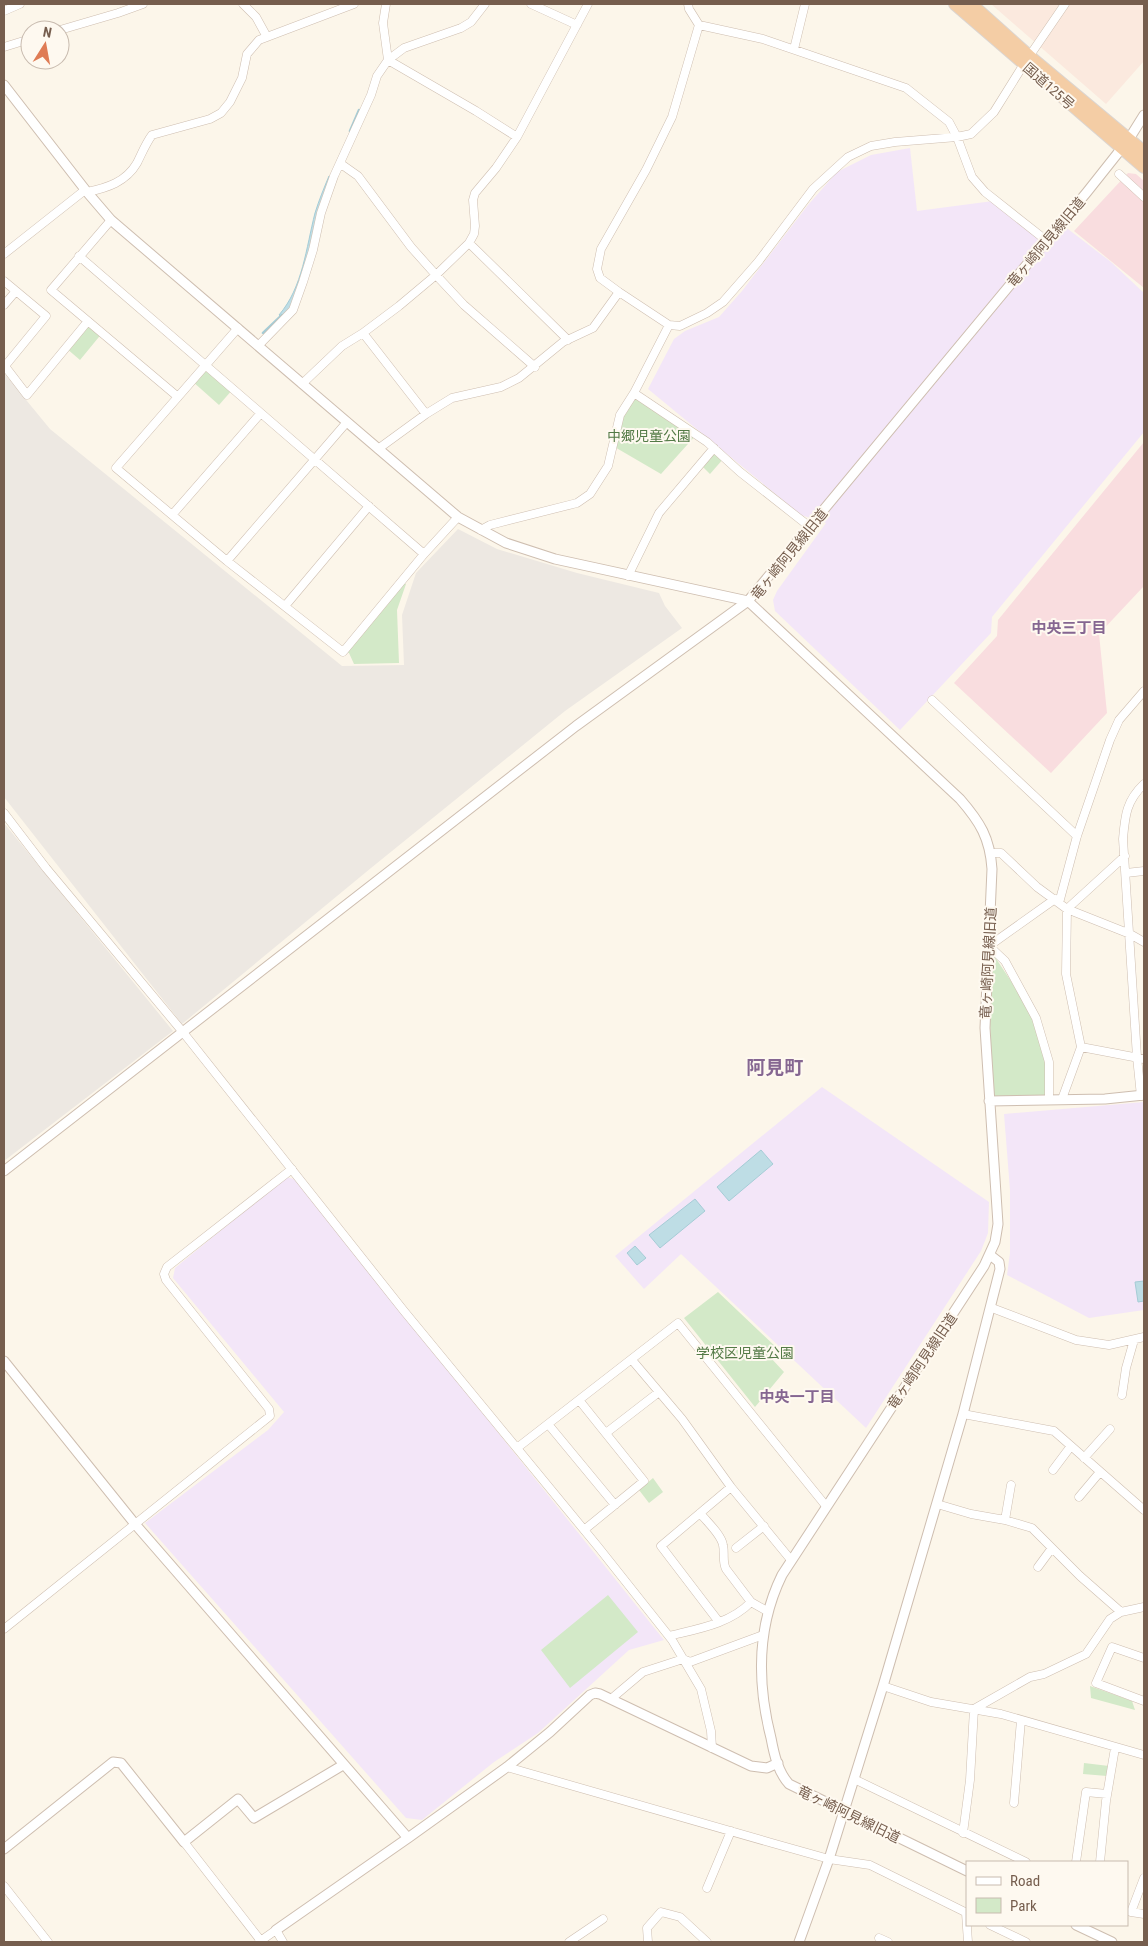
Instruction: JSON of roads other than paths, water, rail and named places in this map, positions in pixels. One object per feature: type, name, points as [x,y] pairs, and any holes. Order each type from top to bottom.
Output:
[{"type":"highway","name":"国道125号","points":[[956,4],[1027,60],[1125,143],[1144,167]]},
{"type":"highway","name":"国道125号","points":[[970,4],[1027,60]]},
{"type":"highway","name":"国道125号","points":[[1125,143],[1144,152]]},
{"type":"street","points":[[70,27],[143,4]]},
{"type":"street","points":[[243,4],[256,17],[267,37]]},
{"type":"street","points":[[4,254],[86,191],[107,188],[127,176],[136,165],[152,135],[210,119],[220,112],[230,102],[242,78],[247,54],[259,40],[335,13],[354,4]]},
{"type":"street","points":[[386,4],[383,23],[388,60]]},
{"type":"street","points":[[258,346],[292,310],[311,258],[324,204],[334,176],[371,95],[377,76],[388,60],[404,48],[461,28],[471,22],[485,4]]},
{"type":"street","points":[[531,4],[577,25]]},
{"type":"street","points":[[302,384],[342,346],[363,333],[436,276],[469,243],[474,234],[475,218],[472,200],[475,193],[496,168],[517,137],[588,4]]},
{"type":"street","points":[[688,4],[699,25],[763,39],[906,88],[949,122],[957,137],[972,177],[985,192],[1047,241]]},
{"type":"street","points":[[794,49],[805,4]]},
{"type":"street","points":[[699,25],[672,116],[646,170],[601,250],[597,269],[600,278],[619,292],[668,325],[680,326],[707,314],[723,302],[758,262],[813,188],[848,157],[871,146],[971,134],[994,112],[1066,4]]},
{"type":"street","points":[[4,11],[14,5]]},
{"type":"street","points":[[4,47],[20,42]]},
{"type":"street","points":[[388,60],[517,137]]},
{"type":"street","points":[[4,85],[86,191],[111,220],[458,517],[506,543],[532,552],[628,576],[748,601]]},
{"type":"street","name":"竜ヶ崎阿見線旧道","points":[[966,1871],[789,1784],[778,1763],[767,1725],[762,1688],[763,1635],[767,1611],[775,1589],[791,1560],[990,1255],[995,1242],[998,1224],[985,1028],[992,872],[991,854],[989,843],[981,827],[960,799],[748,601],[1047,241],[1125,143],[1144,115]]},
{"type":"street","points":[[341,164],[358,176],[436,276],[464,305],[535,366]]},
{"type":"street","points":[[1119,174],[1144,197]]},
{"type":"street","points":[[111,220],[51,290],[178,397]]},
{"type":"street","points":[[469,243],[568,340]]},
{"type":"street","points":[[79,256],[424,554]]},
{"type":"street","points":[[4,281],[46,316],[4,366],[27,395],[88,320]]},
{"type":"street","points":[[4,304],[16,291]]},
{"type":"street","points":[[378,449],[426,414],[452,398],[501,387],[520,378],[562,342],[593,328],[619,292]]},
{"type":"street","points":[[481,530],[490,524],[577,503],[590,494],[608,466],[620,415],[634,394],[668,325]]},
{"type":"street","points":[[238,328],[116,468],[227,561],[342,652],[424,554],[458,517]]},
{"type":"street","points":[[363,333],[426,414]]},
{"type":"street","points":[[634,394],[714,448],[740,472],[810,527]]},
{"type":"street","points":[[172,515],[260,414]]},
{"type":"street","points":[[227,561],[347,422]]},
{"type":"street","points":[[628,576],[659,513],[714,448]]},
{"type":"street","points":[[285,606],[369,506]]},
{"type":"street","points":[[4,1171],[568,732],[748,601]]},
{"type":"street","points":[[1049,1099],[1049,1062],[1036,1018],[1005,961],[989,946],[1057,901],[1077,836],[1119,720],[1144,691]]},
{"type":"street","points":[[932,700],[1077,836]]},
{"type":"street","points":[[989,1101],[1143,1096],[1123,839],[1124,818],[1131,799],[1144,784]]},
{"type":"street","points":[[4,813],[46,868],[182,1032],[404,1311],[669,1636],[701,1689],[711,1730],[712,1748]]},
{"type":"street","points":[[991,854],[1001,853],[1037,887],[1068,909],[1130,934],[1144,942]]},
{"type":"street","points":[[1062,1099],[1082,1047],[1066,974],[1068,909],[1125,856]]},
{"type":"street","points":[[1126,873],[1144,872]]},
{"type":"street","points":[[1082,1047],[1140,1058]]},
{"type":"street","points":[[5,1625],[270,1416],[269,1408],[166,1280],[164,1274],[167,1267],[292,1169]]},
{"type":"street","points":[[799,1942],[844,1811],[883,1686],[963,1414],[992,1308],[1000,1265],[990,1255]]},
{"type":"street","points":[[992,1308],[1076,1340],[1109,1345],[1144,1337]]},
{"type":"street","points":[[517,1448],[678,1323],[826,1506]]},
{"type":"street","points":[[1122,1395],[1126,1368],[1134,1340]]},
{"type":"street","points":[[632,1360],[682,1419],[731,1487],[791,1560]]},
{"type":"street","points":[[4,1361],[135,1524],[408,1838]]},
{"type":"street","points":[[606,1434],[659,1392]]},
{"type":"street","points":[[579,1400],[644,1481],[584,1530]]},
{"type":"street","points":[[963,1414],[1054,1432],[1144,1510]]},
{"type":"street","points":[[548,1424],[615,1505]]},
{"type":"street","points":[[1084,1458],[1110,1429]]},
{"type":"street","points":[[1053,1470],[1071,1446]]},
{"type":"street","points":[[1079,1497],[1100,1472]]},
{"type":"street","points":[[1005,1520],[1011,1485]]},
{"type":"street","points":[[719,1622],[661,1546],[731,1487]]},
{"type":"street","points":[[937,1504],[1032,1528],[1121,1612]]},
{"type":"street","points":[[700,1513],[720,1538],[723,1545],[723,1563],[726,1569],[751,1602],[767,1611]]},
{"type":"street","points":[[736,1548],[764,1526]]},
{"type":"street","points":[[1038,1567],[1052,1548]]},
{"type":"street","points":[[669,1636],[719,1622],[741,1612],[751,1602]]},
{"type":"street","points":[[974,1708],[1030,1678],[1044,1674],[1086,1654],[1110,1618],[1121,1612],[1144,1607]]},
{"type":"street","points":[[611,1699],[643,1672],[683,1659],[690,1662],[763,1635]]},
{"type":"street","points":[[1144,1658],[1112,1647],[1096,1683],[1144,1701]]},
{"type":"street","points":[[883,1686],[931,1702],[954,1707],[974,1708],[1144,1755]]},
{"type":"street","points":[[4,1849],[117,1761],[121,1763],[184,1842],[260,1941],[508,1767],[590,1695],[595,1693],[751,1766],[766,1768],[778,1763]]},
{"type":"street","points":[[963,1833],[970,1780],[974,1708]]},
{"type":"street","points":[[1014,1803],[1021,1720]]},
{"type":"street","points":[[1100,1861],[1107,1794],[1115,1748]]},
{"type":"street","points":[[184,1842],[238,1799],[254,1818],[343,1765]]},
{"type":"street","points":[[508,1767],[828,1859],[870,1865],[966,1913]]},
{"type":"street","points":[[854,1779],[1024,1861]]},
{"type":"street","points":[[1076,1861],[1086,1792],[1107,1794]]},
{"type":"street","points":[[707,1888],[731,1831]]},
{"type":"street","points":[[1144,1878],[1129,1910],[1144,1914]]},
{"type":"street","points":[[4,1886],[48,1942]]},
{"type":"street","points":[[648,1942],[647,1928],[661,1912],[680,1917],[707,1942]]},
{"type":"street","points":[[569,1942],[602,1918]]},
{"type":"street","points":[[967,1926],[968,1942]]},
{"type":"street","points":[[992,1926],[1026,1942]]},
{"type":"street","points":[[1078,1926],[1112,1942]]},
{"type":"street","points":[[276,1930],[283,1942]]},
{"type":"street","points":[[879,1938],[888,1942]]},
{"type":"water","points":[[329,176],[331,179],[311,253],[291,308],[283,318],[279,315],[299,280],[315,213]]},
{"type":"water","points":[[761,1150],[773,1164],[729,1201],[717,1187]]},
{"type":"water","points":[[695,1199],[705,1211],[660,1248],[649,1235]]},
{"type":"water","points":[[635,1246],[646,1258],[637,1265],[627,1253]]},
{"type":"water","points":[[1144,1281],[1144,1301],[1138,1302],[1135,1282]]},
{"type":"waterway","points":[[350,131],[359,110]]},
{"type":"waterway","points":[[263,333],[282,315]]},
{"type":"district","name":"中央三丁目","points":[[1069,628]]},
{"type":"district","name":"阿見町","points":[[775,1067]]},
{"type":"district","name":"中央一丁目","points":[[797,1397]]},
{"type":"park label","name":"中郷児童公園","points":[[649,436]]},
{"type":"park label","name":"学校区児童公園","points":[[745,1353]]}]
